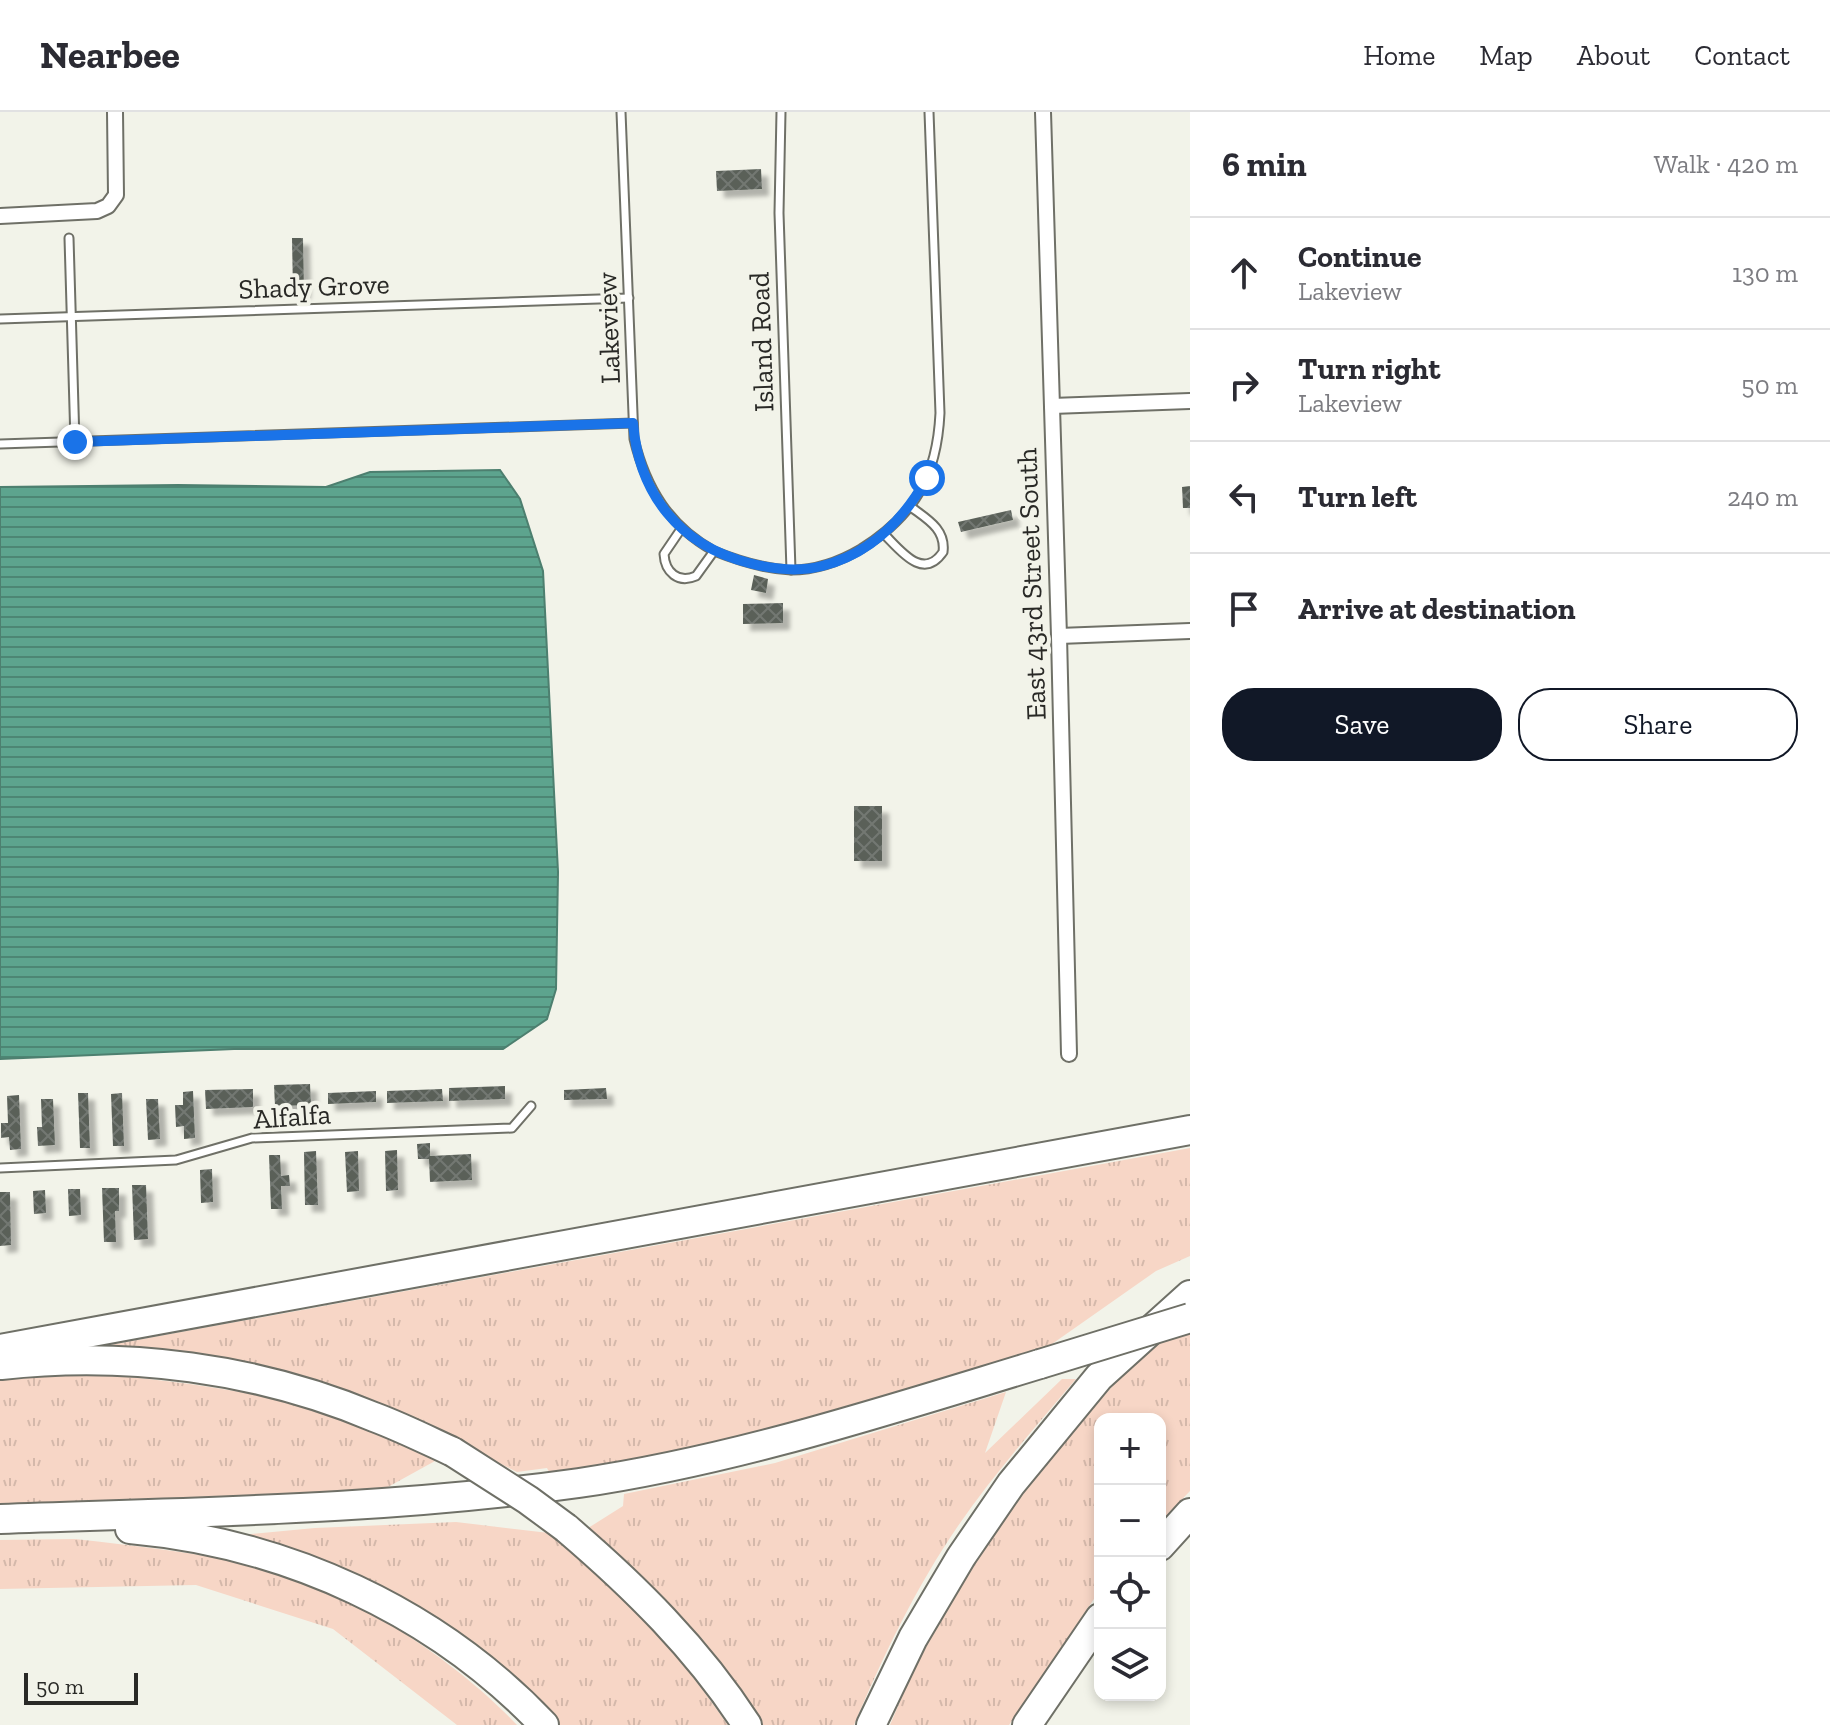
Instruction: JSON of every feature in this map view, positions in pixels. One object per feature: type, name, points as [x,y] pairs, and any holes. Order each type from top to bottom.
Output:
[{"type":"highway","points":[[0,1349],[1190,1130]]},
{"type":"highway","points":[[871,1725],[913,1638],[961,1557],[1011,1484],[1099,1377],[1190,1295]]},
{"type":"highway","points":[[1,1519],[402,1502],[581,1483],[764,1446],[1190,1318]]},
{"type":"highway","points":[[0,1365],[124,1360],[250,1377],[373,1416],[453,1452],[566,1528],[639,1593],[721,1687],[747,1725]]},
{"type":"highway","points":[[1166,1539],[1190,1513]]},
{"type":"highway","points":[[1,1519],[168,1532],[246,1550],[306,1569],[368,1594],[429,1629],[484,1668],[544,1725]]},
{"type":"highway","points":[[1027,1725],[1094,1627]]},
{"type":"street","points":[[0,216],[85,213],[108,206],[116,195],[115,112]]},
{"type":"street","name":"East 43rd Street South","points":[[1043,112],[1069,1054]]},
{"type":"street","points":[[1052,406],[1190,401]]},
{"type":"street","points":[[1059,636],[1190,631]]},
{"type":"lane","name":"Lakeview","points":[[621,112],[633,423],[636,447],[647,481],[662,508],[681,529],[714,551],[761,566],[791,570],[821,567],[847,557],[884,534],[911,507],[934,459],[940,413],[929,112]]},
{"type":"lane","name":"Island Road","points":[[781,112],[779,213],[791,570]]},
{"type":"lane","points":[[69,238],[75,442]]},
{"type":"lane","name":"Shady Grove","points":[[0,319],[629,298]]},
{"type":"lane","points":[[0,444],[633,423]]},
{"type":"lane","points":[[884,534],[910,560],[929,564],[937,561],[943,552],[942,534],[911,507]]},
{"type":"lane","points":[[681,529],[664,554],[667,569],[672,575],[690,579],[696,576],[714,551]]},
{"type":"lane","name":"Alfalfa","points":[[0,1168],[176,1160],[252,1138],[512,1128],[531,1106]]},
{"type":"green space","points":[[1190,1148],[1190,1256],[1156,1271],[1052,1344],[789,1426],[675,1452],[550,1474],[547,1468],[517,1472],[400,1414],[99,1347]]},
{"type":"green space","points":[[1190,1334],[1190,1491],[1166,1516],[1166,1413],[1094,1413],[1094,1599],[1009,1725],[890,1725],[915,1666],[978,1556],[1049,1458],[1148,1346]]},
{"type":"green space","points":[[83,1372],[210,1387],[286,1401],[362,1426],[435,1461],[377,1493],[264,1494],[0,1509],[0,1377]]},
{"type":"green space","points":[[1062,1379],[1076,1379],[986,1488],[928,1573],[854,1725],[762,1725],[739,1693],[585,1530],[623,1506],[624,1494],[775,1463],[1006,1392],[985,1453]]},
{"type":"green space","points":[[456,1522],[549,1533],[600,1575],[647,1621],[684,1664],[728,1725],[552,1725],[505,1676],[231,1536],[315,1528]]},
{"type":"green space","points":[[75,1539],[232,1561],[314,1585],[346,1599],[409,1636],[468,1680],[517,1725],[457,1725],[333,1629],[196,1585],[0,1589],[0,1540]]},
{"type":"shaded area","points":[[500,470],[520,499],[543,571],[558,872],[556,989],[547,1019],[503,1049],[234,1049],[0,1059],[0,487],[326,487],[370,472]]},
{"type":"building","points":[[761,169],[762,189],[717,191],[716,171]]},
{"type":"building","points":[[292,238],[303,238],[304,292],[293,292]]},
{"type":"building","points":[[1190,486],[1190,508],[1183,508],[1182,487]]},
{"type":"building","points":[[1011,510],[1013,520],[961,532],[958,522]]},
{"type":"building","points":[[754,575],[768,579],[766,593],[751,590]]},
{"type":"building","points":[[783,603],[783,623],[743,624],[743,604]]},
{"type":"building","points":[[854,806],[882,806],[882,861],[854,861]]},
{"type":"building","points":[[310,1084],[311,1105],[275,1106],[274,1085]]},
{"type":"building","points":[[505,1086],[505,1099],[449,1101],[449,1088]]},
{"type":"building","points":[[606,1088],[607,1099],[564,1100],[564,1090]]},
{"type":"building","points":[[253,1089],[253,1107],[206,1109],[205,1090]]},
{"type":"building","points":[[442,1089],[443,1101],[387,1103],[387,1091]]},
{"type":"building","points":[[193,1091],[195,1138],[184,1139],[184,1126],[176,1127],[175,1105],[183,1105],[183,1092]]},
{"type":"building","points":[[376,1091],[376,1102],[328,1104],[328,1093]]},
{"type":"building","points":[[78,1093],[88,1093],[90,1148],[80,1148]]},
{"type":"building","points":[[122,1093],[124,1146],[113,1146],[111,1094]]},
{"type":"building","points":[[19,1095],[21,1149],[10,1150],[9,1137],[1,1138],[1,1123],[8,1123],[7,1096]]},
{"type":"building","points":[[41,1099],[53,1099],[55,1145],[38,1146],[37,1127],[42,1127]]},
{"type":"building","points":[[146,1099],[158,1099],[160,1139],[148,1140]]},
{"type":"building","points":[[430,1143],[430,1156],[471,1154],[472,1180],[430,1182],[429,1159],[418,1159],[417,1144]]},
{"type":"building","points":[[397,1150],[398,1190],[386,1191],[385,1151]]},
{"type":"building","points":[[316,1151],[318,1205],[305,1205],[304,1152]]},
{"type":"building","points":[[358,1151],[359,1191],[347,1192],[345,1152]]},
{"type":"building","points":[[269,1155],[280,1155],[281,1176],[289,1175],[290,1186],[281,1186],[282,1209],[271,1209]]},
{"type":"building","points":[[212,1169],[213,1202],[201,1203],[200,1170]]},
{"type":"building","points":[[132,1185],[146,1185],[148,1239],[134,1240]]},
{"type":"building","points":[[102,1188],[119,1188],[119,1211],[115,1211],[116,1242],[104,1242]]},
{"type":"building","points":[[68,1189],[80,1189],[81,1215],[69,1216]]},
{"type":"building","points":[[45,1190],[46,1213],[34,1214],[33,1191]]},
{"type":"building","points":[[0,1192],[10,1192],[11,1245],[0,1246]]},
{"type":"route","points":[[75,442],[633,423],[634,439],[647,481],[662,508],[681,529],[714,551],[736,560],[791,570],[821,567],[847,557],[884,534],[911,507],[927,478]]}]
